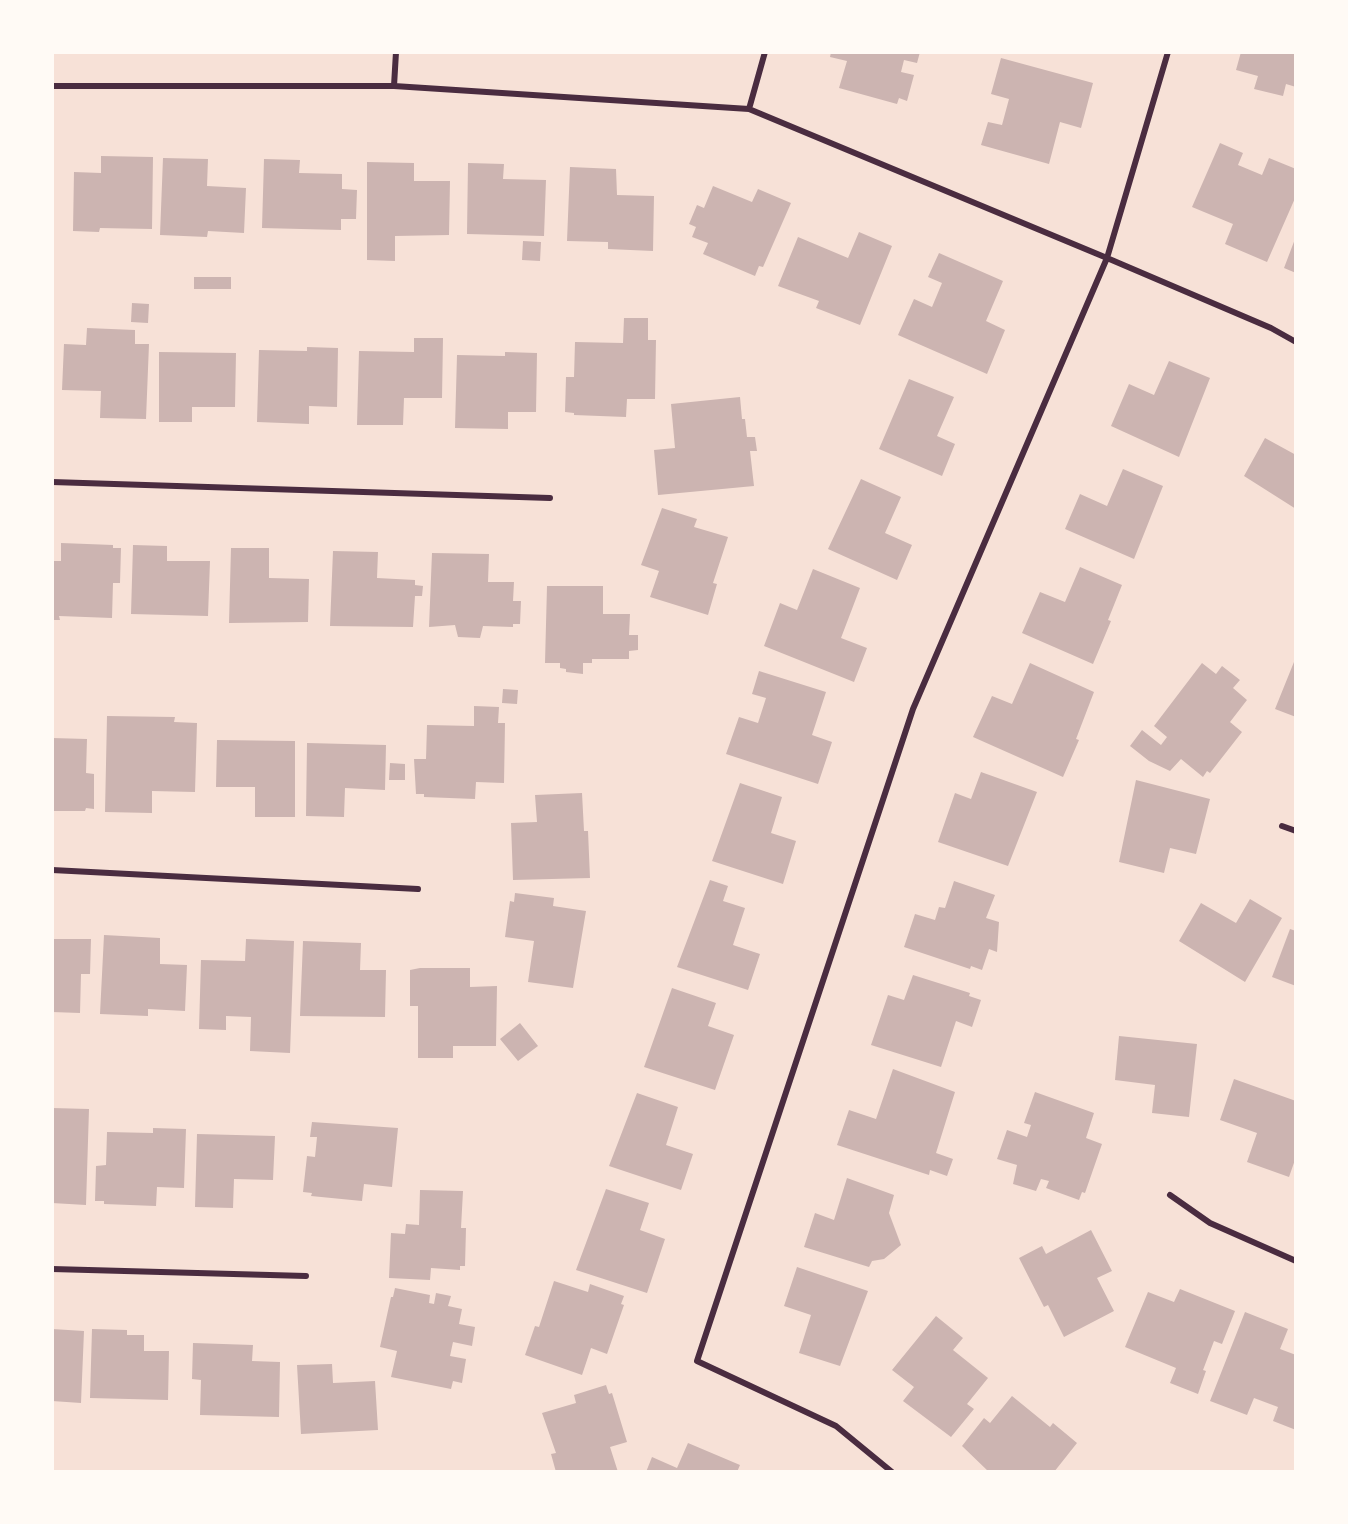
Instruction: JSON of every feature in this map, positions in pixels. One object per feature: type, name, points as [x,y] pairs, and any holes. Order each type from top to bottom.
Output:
[{"type":"street","points":[[394,86],[396,52]]},
{"type":"street","points":[[749,109],[765,52]]},
{"type":"street","points":[[892,1472],[836,1426],[697,1360],[913,709],[1107,258],[1168,52]]},
{"type":"street","points":[[52,86],[394,86],[749,109],[1107,258],[1270,328],[1296,342]]},
{"type":"street","points":[[52,482],[550,498]]},
{"type":"street","points":[[1282,825],[1296,831]]},
{"type":"street","points":[[52,870],[418,889]]},
{"type":"street","points":[[1170,1195],[1210,1223],[1296,1261]]},
{"type":"street","points":[[52,1269],[306,1276]]},
{"type":"building","points":[[831,52],[920,52],[917,63],[904,60],[901,72],[914,75],[907,101],[899,98],[897,104],[839,88],[847,61],[830,57]]},
{"type":"building","points":[[1241,52],[1296,52],[1296,87],[1286,84],[1283,96],[1254,89],[1258,76],[1236,70]]},
{"type":"building","points":[[1001,58],[1093,83],[1081,128],[1060,122],[1049,164],[981,145],[988,122],[1002,125],[1009,99],[991,94]]},
{"type":"building","points":[[1220,143],[1243,153],[1238,165],[1262,175],[1269,158],[1296,169],[1296,196],[1267,262],[1225,244],[1233,224],[1192,207]]},
{"type":"building","points":[[101,156],[153,157],[152,229],[100,228],[99,232],[73,231],[74,172],[101,173]]},
{"type":"building","points":[[163,158],[208,159],[207,186],[246,188],[244,233],[208,231],[207,237],[160,235]]},
{"type":"building","points":[[264,159],[300,160],[299,173],[342,174],[342,189],[357,190],[356,219],[341,219],[341,230],[262,228]]},
{"type":"building","points":[[367,162],[414,163],[414,181],[450,181],[449,235],[395,236],[395,261],[367,260]]},
{"type":"building","points":[[468,163],[504,164],[503,179],[546,180],[544,236],[467,234]]},
{"type":"building","points":[[570,167],[616,169],[617,195],[654,196],[653,251],[608,249],[608,242],[567,241]]},
{"type":"building","points":[[713,186],[752,202],[758,189],[791,203],[763,267],[759,266],[755,276],[703,254],[708,243],[692,237],[696,227],[689,224],[697,205],[704,208]]},
{"type":"building","points":[[859,232],[892,246],[860,325],[816,308],[819,301],[778,286],[798,237],[848,258]]},
{"type":"building","points":[[1296,239],[1296,273],[1284,268]]},
{"type":"building","points":[[523,241],[541,242],[540,261],[522,260]]},
{"type":"building","points":[[939,253],[1003,281],[986,321],[1005,330],[987,374],[898,335],[914,299],[932,307],[942,283],[928,277]]},
{"type":"building","points":[[194,277],[231,277],[231,289],[194,289]]},
{"type":"building","points":[[132,303],[149,304],[148,323],[131,322]]},
{"type":"building","points":[[624,318],[648,318],[648,340],[656,340],[655,399],[627,399],[626,417],[574,415],[574,413],[565,412],[566,377],[574,377],[575,342],[623,343]]},
{"type":"building","points":[[87,328],[135,330],[135,344],[149,344],[146,419],[100,418],[101,391],[62,390],[64,344],[86,345]]},
{"type":"building","points":[[414,338],[443,338],[442,398],[404,398],[403,425],[357,425],[359,351],[414,352]]},
{"type":"building","points":[[307,347],[338,348],[337,407],[309,406],[309,424],[257,422],[259,350],[307,351]]},
{"type":"building","points":[[159,352],[236,353],[235,407],[192,407],[192,422],[159,422]]},
{"type":"building","points":[[505,352],[537,353],[536,412],[508,412],[508,429],[455,428],[457,355],[505,356]]},
{"type":"building","points":[[1169,361],[1210,378],[1179,457],[1111,426],[1129,384],[1154,395]]},
{"type":"building","points":[[909,379],[954,397],[937,436],[955,444],[942,476],[879,449]]},
{"type":"building","points":[[740,397],[742,419],[745,419],[747,437],[755,437],[757,451],[750,451],[754,486],[658,495],[654,450],[675,448],[671,404]]},
{"type":"building","points":[[1265,438],[1296,455],[1296,509],[1244,476]]},
{"type":"building","points":[[1123,469],[1163,486],[1134,559],[1065,529],[1080,494],[1107,506]]},
{"type":"building","points":[[861,479],[901,497],[885,533],[912,545],[897,580],[828,549]]},
{"type":"building","points":[[662,508],[697,519],[694,527],[728,537],[713,583],[717,584],[708,615],[650,597],[659,571],[641,565]]},
{"type":"building","points":[[61,543],[113,545],[113,548],[121,548],[120,583],[113,583],[112,618],[59,616],[60,620],[52,620],[52,561],[61,561]]},
{"type":"building","points":[[133,545],[167,546],[167,561],[210,561],[208,616],[131,614]]},
{"type":"building","points":[[231,548],[269,548],[269,578],[309,579],[308,622],[229,623]]},
{"type":"building","points":[[333,551],[378,552],[377,578],[415,580],[415,585],[423,586],[422,596],[415,596],[413,627],[330,626]]},
{"type":"building","points":[[432,553],[489,554],[488,582],[514,582],[513,601],[521,601],[520,624],[513,624],[513,627],[483,626],[480,638],[458,637],[455,625],[429,627]]},
{"type":"building","points":[[1080,567],[1122,585],[1108,620],[1111,621],[1093,664],[1022,633],[1040,592],[1065,602]]},
{"type":"building","points":[[813,569],[860,588],[841,638],[867,648],[854,682],[764,646],[780,603],[797,610]]},
{"type":"building","points":[[547,586],[603,586],[603,614],[630,614],[629,635],[638,635],[638,650],[629,651],[629,659],[592,659],[592,663],[583,663],[583,674],[566,672],[566,669],[560,668],[560,663],[545,663]]},
{"type":"building","points":[[1296,657],[1296,717],[1275,709]]},
{"type":"building","points":[[1030,663],[1094,692],[1076,739],[1079,740],[1063,777],[973,737],[992,696],[1012,704]]},
{"type":"building","points":[[1202,663],[1216,674],[1222,666],[1240,680],[1233,688],[1247,700],[1230,722],[1242,732],[1210,773],[1207,771],[1203,777],[1181,759],[1170,771],[1149,761],[1130,746],[1142,730],[1161,745],[1167,737],[1154,726]]},
{"type":"building","points":[[759,671],[826,692],[812,735],[832,742],[818,784],[726,754],[739,717],[758,723],[766,698],[752,694]]},
{"type":"building","points":[[503,689],[518,690],[517,704],[502,703]]},
{"type":"building","points":[[474,706],[499,707],[498,723],[505,723],[504,783],[476,782],[475,799],[424,797],[424,794],[416,794],[414,759],[426,759],[427,725],[474,726]]},
{"type":"building","points":[[107,716],[175,717],[174,722],[197,723],[195,792],[152,791],[152,813],[105,812]]},
{"type":"building","points":[[52,738],[87,739],[86,773],[94,774],[94,809],[52,811]]},
{"type":"building","points":[[217,740],[295,741],[295,817],[255,817],[255,787],[216,787]]},
{"type":"building","points":[[307,743],[386,745],[385,790],[345,788],[344,817],[306,816]]},
{"type":"building","points":[[390,763],[405,764],[405,780],[389,780]]},
{"type":"building","points":[[981,772],[1037,792],[1008,866],[938,842],[955,793],[971,799]]},
{"type":"building","points":[[1136,780],[1210,799],[1196,854],[1170,848],[1164,873],[1119,862]]},
{"type":"building","points":[[740,783],[782,797],[771,833],[796,841],[783,884],[712,861]]},
{"type":"building","points":[[582,793],[584,831],[588,831],[590,878],[513,880],[511,823],[537,822],[535,795]]},
{"type":"building","points":[[710,880],[728,886],[723,901],[745,908],[733,945],[760,954],[748,990],[677,967]]},
{"type":"building","points":[[954,881],[995,895],[986,918],[999,922],[997,952],[989,949],[982,970],[971,966],[970,969],[904,947],[915,914],[935,920],[939,907],[945,908]]},
{"type":"building","points":[[515,893],[554,898],[553,906],[586,911],[573,988],[528,982],[534,941],[505,937],[510,901],[514,902]]},
{"type":"building","points":[[1250,899],[1282,918],[1245,982],[1179,941],[1201,903],[1236,923]]},
{"type":"building","points":[[1290,929],[1296,931],[1296,986],[1272,977]]},
{"type":"building","points":[[104,935],[160,938],[160,964],[187,965],[185,1011],[148,1009],[148,1016],[100,1014]]},
{"type":"building","points":[[52,939],[91,939],[90,974],[81,974],[80,1013],[52,1012]]},
{"type":"building","points":[[246,939],[294,941],[290,1053],[250,1051],[251,1017],[226,1016],[226,1030],[199,1029],[201,960],[245,961]]},
{"type":"building","points":[[303,941],[361,943],[360,970],[386,970],[385,1017],[300,1016]]},
{"type":"building","points":[[470,968],[470,987],[497,986],[496,1046],[453,1046],[453,1058],[418,1058],[418,1006],[410,1006],[410,970]]},
{"type":"building","points":[[913,975],[970,993],[969,996],[981,1000],[972,1027],[956,1021],[941,1067],[871,1045],[888,995],[904,1000]]},
{"type":"building","points":[[672,988],[716,1003],[708,1026],[734,1035],[715,1090],[644,1067]]},
{"type":"building","points":[[520,1023],[538,1046],[518,1061],[500,1039]]},
{"type":"building","points":[[1119,1036],[1197,1044],[1189,1117],[1152,1113],[1155,1085],[1115,1080]]},
{"type":"building","points":[[893,1069],[955,1092],[936,1153],[953,1159],[947,1176],[930,1170],[929,1175],[837,1145],[849,1110],[876,1119]]},
{"type":"building","points":[[1234,1079],[1296,1101],[1296,1157],[1289,1177],[1247,1162],[1257,1133],[1220,1120]]},
{"type":"building","points":[[1035,1092],[1094,1113],[1086,1138],[1102,1144],[1085,1193],[1082,1192],[1079,1200],[1046,1188],[1049,1181],[1041,1179],[1036,1191],[1013,1184],[1017,1165],[997,1159],[1007,1130],[1027,1137],[1031,1125],[1024,1123]]},
{"type":"building","points":[[637,1093],[678,1107],[666,1145],[693,1154],[681,1190],[609,1166]]},
{"type":"building","points":[[52,1108],[89,1109],[86,1205],[52,1203]]},
{"type":"building","points":[[312,1122],[398,1128],[392,1187],[364,1184],[362,1201],[311,1196],[312,1193],[303,1192],[307,1156],[315,1157],[317,1137],[310,1137]]},
{"type":"building","points":[[153,1128],[186,1129],[184,1188],[157,1187],[156,1206],[104,1204],[104,1201],[95,1201],[96,1166],[106,1165],[107,1132],[153,1133]]},
{"type":"building","points":[[197,1134],[275,1136],[273,1180],[234,1179],[233,1208],[195,1207]]},
{"type":"building","points":[[847,1178],[894,1195],[889,1213],[901,1245],[884,1259],[872,1261],[869,1267],[804,1247],[815,1213],[834,1220]]},
{"type":"building","points":[[606,1189],[649,1203],[640,1230],[665,1239],[647,1293],[576,1270]]},
{"type":"building","points":[[420,1190],[463,1191],[461,1228],[466,1228],[465,1266],[460,1266],[460,1270],[431,1268],[430,1280],[389,1278],[391,1233],[405,1234],[406,1224],[419,1225]]},
{"type":"building","points":[[1091,1230],[1112,1271],[1097,1278],[1114,1311],[1064,1337],[1048,1305],[1044,1307],[1019,1258],[1042,1246],[1046,1254]]},
{"type":"building","points":[[797,1267],[868,1291],[840,1366],[799,1353],[811,1315],[784,1306]]},
{"type":"building","points":[[554,1281],[588,1292],[590,1284],[624,1296],[621,1304],[624,1305],[607,1354],[591,1348],[582,1375],[525,1355],[535,1326],[539,1327]]},
{"type":"building","points":[[395,1288],[430,1295],[429,1303],[434,1304],[436,1293],[451,1296],[448,1306],[462,1309],[459,1324],[475,1327],[472,1346],[453,1342],[450,1356],[466,1359],[462,1383],[453,1381],[451,1389],[391,1377],[397,1351],[380,1347]]},
{"type":"building","points":[[1180,1289],[1235,1311],[1222,1344],[1214,1341],[1203,1370],[1206,1371],[1198,1394],[1170,1383],[1176,1368],[1125,1347],[1148,1292],[1174,1302]]},
{"type":"building","points":[[1245,1312],[1288,1329],[1280,1349],[1296,1355],[1296,1430],[1273,1421],[1278,1407],[1254,1398],[1247,1415],[1210,1401]]},
{"type":"building","points":[[936,1316],[963,1338],[953,1350],[988,1378],[967,1404],[974,1409],[951,1437],[903,1401],[914,1387],[892,1370]]},
{"type":"building","points":[[52,1329],[84,1331],[81,1403],[52,1401]]},
{"type":"building","points":[[92,1329],[127,1330],[127,1335],[144,1335],[144,1351],[169,1351],[168,1400],[90,1398]]},
{"type":"building","points":[[193,1343],[253,1345],[252,1361],[280,1362],[279,1417],[200,1415],[201,1380],[192,1379]]},
{"type":"building","points":[[332,1364],[333,1383],[375,1381],[378,1430],[301,1434],[297,1365]]},
{"type":"building","points":[[606,1385],[609,1394],[612,1393],[627,1442],[610,1447],[618,1472],[556,1472],[551,1454],[556,1453],[542,1413],[576,1403],[574,1395]]},
{"type":"building","points":[[1012,1396],[1050,1427],[1053,1423],[1077,1443],[1054,1472],[989,1472],[962,1446],[984,1418],[990,1423]]},
{"type":"building","points":[[688,1443],[740,1465],[737,1472],[646,1472],[652,1457],[677,1468]]}]
